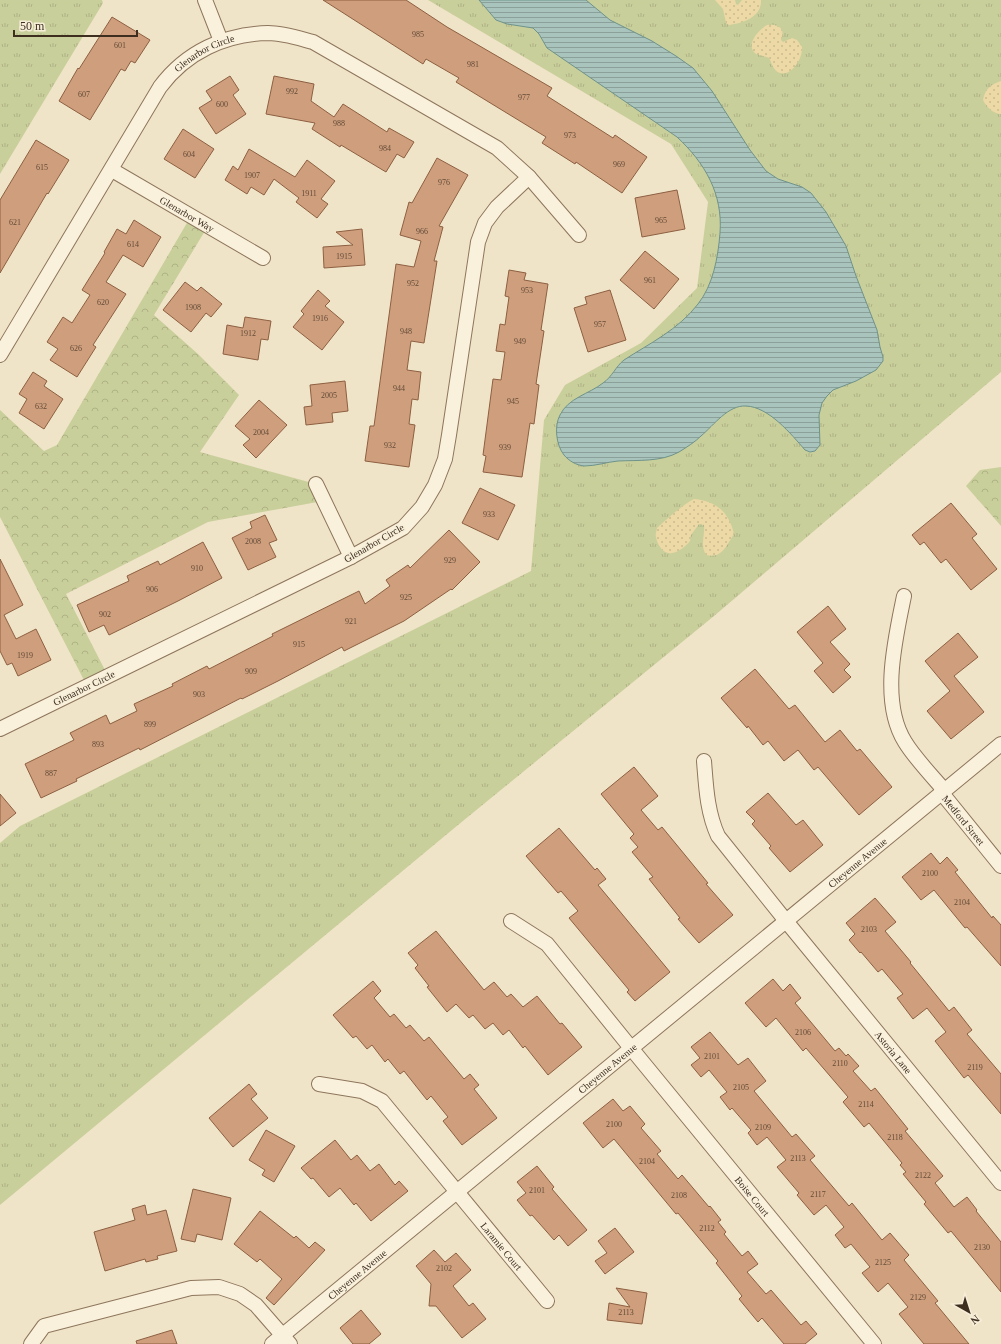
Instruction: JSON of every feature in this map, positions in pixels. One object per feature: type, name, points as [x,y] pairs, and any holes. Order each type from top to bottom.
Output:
[{"type":"street","points":[[205,0],[220,41]]},
{"type":"street","name":"Glenarbor Circle","points":[[0,355],[112,170],[160,87],[169,75],[182,63],[201,50],[220,41],[239,37],[269,33],[292,36],[313,42],[497,148],[529,176],[579,235]]},
{"type":"street","name":"Glenarbor Way","points":[[112,170],[263,258]]},
{"type":"street","name":"Glenarbor Circle","points":[[0,729],[351,557],[403,528],[422,507],[435,485],[444,459],[449,435],[478,242],[485,223],[496,208],[529,176]]},
{"type":"street","points":[[316,484],[351,557]]},
{"type":"street","name":"Medford Street","points":[[904,596],[892,658],[892,694],[895,721],[905,743],[1001,866]]},
{"type":"street","name":"Cheyenne Avenue","points":[[282,1341],[457,1192],[942,791],[1001,744]]},
{"type":"street","name":"Astoria Lane","points":[[704,761],[708,802],[712,823],[718,836],[1001,1183]]},
{"type":"street","name":"Boise Court","points":[[511,921],[547,944],[874,1344]]},
{"type":"street","name":"Laramie Court","points":[[319,1084],[362,1091],[382,1101],[547,1301]]},
{"type":"street","points":[[32,1344],[44,1326],[191,1288],[219,1287],[240,1294],[256,1305],[282,1341]]},
{"type":"green space","points":[[0,0],[102,0],[103,3],[0,174]]},
{"type":"green space","points":[[428,0],[1001,0],[1001,372],[714,616],[458,825],[0,1205],[0,843],[20,826],[531,571],[544,420],[565,385],[641,343],[697,288],[708,202],[671,144]]},
{"type":"green space","points":[[191,216],[208,226],[154,315],[198,354],[239,395],[200,452],[316,484],[323,501],[208,522],[66,594],[108,676],[87,686],[0,517],[0,410],[44,451],[57,445]]},
{"type":"green space","points":[[1001,467],[1001,526],[966,486],[980,470]]},
{"type":"sand","points":[[715,0],[735,0],[736,4],[738,5],[742,0],[761,0],[758,11],[755,15],[746,21],[729,25],[726,23],[723,9]]},
{"type":"sand","points":[[767,25],[778,26],[782,30],[781,40],[783,42],[792,38],[797,40],[802,47],[799,60],[789,72],[778,72],[774,69],[769,58],[757,54],[752,48],[755,37]]},
{"type":"sand","points":[[1001,81],[1001,114],[990,110],[983,100],[985,93],[989,88]]},
{"type":"sand","points":[[694,499],[709,502],[715,505],[725,514],[732,526],[734,534],[726,547],[716,555],[706,555],[704,551],[704,525],[699,524],[691,535],[690,541],[684,547],[672,553],[661,549],[658,543],[656,536],[657,528],[670,516]]},
{"type":"water","points":[[479,0],[586,0],[610,20],[652,41],[693,68],[712,91],[750,150],[766,171],[778,179],[802,187],[811,193],[826,212],[846,246],[877,330],[883,361],[876,370],[856,381],[833,390],[827,396],[822,403],[819,415],[820,445],[815,451],[810,452],[805,450],[779,422],[771,416],[763,411],[746,406],[727,412],[699,438],[679,452],[657,459],[618,461],[584,466],[578,465],[568,459],[561,451],[557,435],[557,424],[560,415],[568,404],[606,381],[624,360],[673,329],[690,313],[703,297],[714,271],[718,252],[720,219],[718,205],[715,192],[704,169],[696,157],[677,137],[547,48],[539,34],[533,28],[507,24],[496,20]]},
{"type":"building","points":[[323,0],[406,0],[447,27],[552,88],[547,96],[613,138],[615,135],[647,157],[622,193],[576,162],[575,164],[542,143],[546,137],[456,82],[459,78],[426,59],[423,64]]},
{"type":"building","points":[[112,17],[150,40],[135,63],[131,61],[125,71],[121,69],[90,120],[59,101],[78,68],[79,69]]},
{"type":"building","points":[[230,76],[239,90],[233,95],[246,114],[216,134],[199,108],[212,100],[206,91]]},
{"type":"building","points":[[274,76],[314,84],[311,101],[334,117],[343,104],[387,132],[389,128],[414,142],[404,158],[397,154],[386,172],[341,145],[340,147],[312,129],[315,123],[266,114]]},
{"type":"building","points":[[183,129],[214,149],[195,178],[164,159]]},
{"type":"building","points":[[36,140],[69,160],[48,194],[47,193],[0,273],[0,200]]},
{"type":"building","points":[[249,149],[295,177],[307,160],[335,181],[321,199],[328,204],[317,218],[296,202],[299,198],[274,179],[264,195],[251,187],[247,194],[225,180],[233,166],[238,170]]},
{"type":"building","points":[[437,158],[468,175],[439,226],[443,227],[434,261],[437,261],[424,343],[411,341],[407,370],[421,372],[418,400],[412,399],[409,424],[415,425],[409,467],[365,461],[370,426],[374,426],[396,264],[414,267],[421,241],[400,235],[409,202],[412,203]]},
{"type":"building","points":[[677,190],[685,229],[642,237],[635,198]]},
{"type":"building","points":[[134,220],[161,237],[143,267],[123,255],[106,282],[126,294],[93,345],[96,347],[77,377],[50,360],[58,349],[47,342],[63,317],[72,323],[90,295],[82,290],[105,253],[104,252],[117,229],[126,234]]},
{"type":"building","points":[[362,229],[365,265],[324,268],[323,247],[353,245],[336,232]]},
{"type":"building","points":[[645,251],[679,279],[654,309],[620,280]]},
{"type":"building","points":[[509,270],[526,273],[524,280],[548,284],[541,330],[544,331],[536,384],[539,385],[534,424],[530,423],[522,477],[483,472],[486,456],[483,455],[493,379],[501,380],[505,352],[496,351],[500,324],[505,325],[509,297],[505,296]]},
{"type":"building","points":[[185,282],[197,291],[201,287],[222,304],[211,317],[206,313],[191,332],[163,310]]},
{"type":"building","points":[[318,290],[330,301],[325,306],[344,322],[322,350],[293,327],[304,314],[301,311]]},
{"type":"building","points":[[610,290],[626,340],[588,352],[574,308],[587,304],[585,297]]},
{"type":"building","points":[[245,317],[271,321],[268,340],[261,339],[258,360],[223,354],[227,325],[243,328]]},
{"type":"building","points":[[33,372],[47,381],[44,386],[63,399],[44,429],[19,413],[27,399],[19,394]]},
{"type":"building","points":[[345,381],[348,411],[332,413],[333,422],[306,425],[304,407],[312,406],[310,385]]},
{"type":"building","points":[[259,400],[287,425],[256,458],[243,445],[250,439],[235,426]]},
{"type":"building","points":[[480,488],[515,505],[498,540],[462,523]]},
{"type":"building","points":[[951,503],[977,534],[972,538],[997,569],[971,590],[946,559],[941,563],[924,542],[920,545],[912,535]]},
{"type":"building","points":[[265,515],[277,540],[269,543],[276,557],[248,570],[232,538],[252,528],[250,522]]},
{"type":"building","points":[[449,530],[480,562],[452,590],[451,589],[404,621],[344,651],[342,647],[278,681],[242,699],[241,698],[140,750],[139,748],[76,779],[77,781],[41,798],[25,764],[74,740],[70,733],[106,715],[110,724],[137,711],[134,704],[173,686],[172,684],[207,666],[209,669],[273,636],[272,634],[359,591],[365,604],[390,586],[386,580],[408,565],[410,568]]},
{"type":"building","points":[[203,542],[222,578],[109,635],[104,625],[89,632],[77,605],[129,581],[127,576],[158,561],[160,565]]},
{"type":"building","points":[[0,559],[23,605],[4,615],[16,639],[36,629],[51,660],[18,676],[12,663],[7,665],[0,651]]},
{"type":"building","points":[[828,606],[846,629],[830,642],[850,664],[844,670],[851,677],[833,693],[814,671],[823,663],[797,632]]},
{"type":"building","points":[[958,633],[978,657],[954,676],[984,712],[951,739],[927,711],[950,691],[925,661]]},
{"type":"building","points":[[755,669],[789,709],[795,705],[825,742],[840,730],[857,751],[860,749],[892,787],[859,815],[818,767],[814,770],[798,750],[784,761],[768,741],[763,745],[748,726],[747,728],[721,698]]},
{"type":"building","points":[[634,767],[658,796],[641,810],[658,830],[662,827],[708,883],[706,884],[733,915],[699,943],[678,919],[680,918],[649,879],[653,877],[632,852],[638,847],[630,838],[634,834],[601,794]]},
{"type":"building","points":[[768,793],[796,825],[803,820],[823,845],[790,872],[769,848],[771,846],[752,824],[755,821],[746,812]]},
{"type":"building","points":[[0,794],[16,813],[0,826]]},
{"type":"building","points":[[559,828],[595,870],[597,868],[606,879],[598,885],[670,972],[635,1001],[627,992],[629,990],[569,918],[578,911],[561,891],[558,893],[526,856]]},
{"type":"building","points":[[931,853],[940,864],[947,857],[958,870],[955,872],[992,918],[993,916],[1001,925],[1001,966],[967,927],[965,928],[934,890],[921,900],[902,877]]},
{"type":"building","points":[[875,898],[896,922],[885,931],[949,1011],[954,1007],[972,1030],[967,1034],[1001,1074],[1001,1114],[968,1075],[964,1078],[935,1041],[946,1032],[927,1008],[913,1019],[897,998],[903,994],[882,969],[878,972],[849,940],[855,934],[846,923]]},
{"type":"building","points":[[436,931],[484,990],[494,982],[507,997],[511,994],[523,1007],[537,996],[560,1024],[562,1023],[582,1047],[548,1075],[525,1046],[523,1048],[509,1030],[503,1035],[493,1023],[485,1029],[473,1015],[469,1018],[456,1004],[447,1012],[427,987],[429,986],[415,968],[418,965],[408,953]]},
{"type":"building","points":[[773,979],[783,991],[790,984],[801,998],[795,1003],[835,1051],[839,1048],[846,1056],[848,1054],[859,1066],[853,1071],[871,1091],[875,1088],[908,1129],[905,1131],[943,1176],[935,1183],[954,1207],[967,1197],[977,1210],[976,1211],[1001,1242],[1001,1292],[951,1231],[948,1233],[924,1204],[926,1202],[903,1174],[906,1172],[900,1165],[902,1163],[869,1123],[864,1127],[843,1102],[848,1097],[806,1048],[803,1051],[776,1018],[766,1027],[745,1003]]},
{"type":"building","points":[[373,981],[381,991],[374,998],[390,1017],[394,1014],[406,1028],[410,1025],[424,1041],[429,1037],[464,1079],[470,1074],[479,1085],[474,1089],[497,1118],[462,1145],[443,1121],[448,1117],[431,1096],[427,1100],[404,1071],[400,1074],[388,1059],[385,1062],[372,1045],[367,1049],[356,1036],[353,1038],[333,1015]]},
{"type":"building","points":[[710,1032],[738,1065],[748,1058],[766,1081],[754,1091],[792,1137],[796,1134],[815,1156],[810,1160],[849,1206],[852,1203],[882,1240],[890,1233],[909,1255],[904,1260],[938,1301],[935,1303],[969,1344],[924,1344],[899,1314],[908,1307],[888,1283],[878,1292],[862,1273],[870,1267],[851,1244],[845,1248],[835,1235],[844,1227],[826,1205],[814,1215],[797,1195],[799,1193],[777,1167],[786,1160],[767,1137],[757,1145],[748,1133],[751,1130],[732,1108],[730,1110],[720,1097],[727,1092],[709,1070],[701,1077],[691,1065],[700,1058],[691,1047]]},
{"type":"building","points":[[249,1084],[257,1094],[251,1099],[268,1118],[233,1147],[209,1118]]},
{"type":"building","points":[[613,1099],[623,1111],[630,1106],[645,1124],[641,1128],[661,1151],[657,1154],[678,1179],[682,1175],[709,1207],[710,1206],[721,1220],[718,1222],[726,1232],[724,1234],[742,1256],[748,1251],[758,1264],[747,1272],[766,1294],[771,1290],[801,1325],[806,1321],[817,1334],[805,1344],[784,1344],[762,1318],[758,1322],[739,1299],[742,1296],[716,1263],[718,1261],[678,1213],[676,1214],[614,1139],[603,1148],[583,1123]]},
{"type":"building","points":[[266,1130],[295,1146],[274,1182],[262,1175],[265,1170],[249,1160]]},
{"type":"building","points":[[335,1140],[351,1160],[357,1155],[370,1171],[379,1164],[395,1185],[399,1181],[408,1191],[371,1221],[356,1203],[354,1205],[340,1188],[329,1197],[313,1178],[311,1179],[301,1168]]},
{"type":"building","points":[[537,1166],[554,1187],[552,1189],[587,1230],[568,1246],[559,1235],[554,1240],[532,1215],[530,1216],[517,1200],[526,1193],[517,1182]]},
{"type":"building","points":[[193,1189],[231,1198],[222,1240],[197,1234],[195,1242],[181,1239]]},
{"type":"building","points":[[145,1205],[147,1215],[166,1210],[177,1251],[157,1256],[158,1259],[146,1262],[145,1259],[105,1271],[94,1232],[135,1220],[132,1209]]},
{"type":"building","points":[[260,1211],[294,1238],[296,1236],[309,1248],[315,1242],[325,1250],[274,1305],[266,1298],[282,1279],[260,1259],[257,1262],[234,1244]]},
{"type":"building","points":[[615,1228],[634,1252],[605,1274],[595,1261],[607,1253],[598,1241]]},
{"type":"building","points":[[434,1250],[445,1262],[456,1253],[471,1270],[453,1286],[469,1306],[473,1303],[486,1319],[462,1338],[436,1306],[429,1306],[431,1284],[416,1266]]},
{"type":"building","points":[[616,1288],[647,1293],[642,1324],[607,1320],[609,1303],[630,1307]]},
{"type":"building","points":[[361,1310],[381,1334],[369,1344],[353,1344],[340,1328]]},
{"type":"building","points":[[172,1330],[177,1344],[137,1344],[136,1341]]}]
